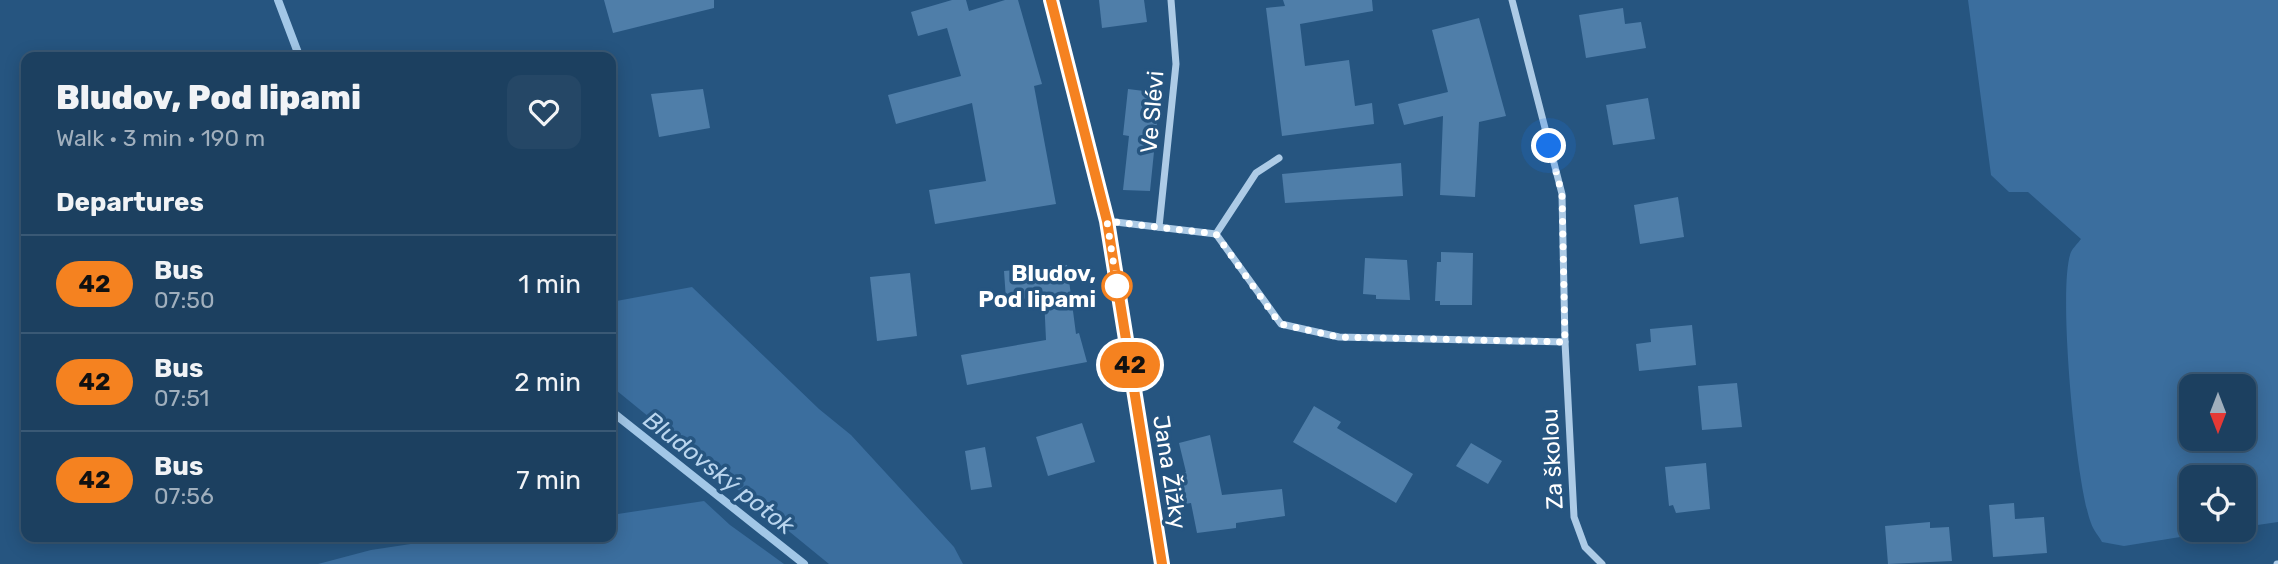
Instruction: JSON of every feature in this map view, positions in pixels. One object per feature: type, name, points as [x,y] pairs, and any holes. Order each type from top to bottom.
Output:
[{"type":"street","name":"Jana Žižky","points":[[1051,0],[1107,221],[1162,564]]},
{"type":"street","name":"Ve Slévi","points":[[1159,227],[1176,64],[1171,0]]},
{"type":"street","name":"Za školou","points":[[1512,0],[1562,194],[1565,342],[1574,517],[1585,547],[1602,564]]},
{"type":"street","points":[[1216,234],[1256,173],[1279,158]]},
{"type":"street","points":[[1107,221],[1216,234],[1280,324],[1339,337],[1565,342]]},
{"type":"shaded area","points":[[1968,0],[2278,0],[2278,522],[2256,525],[2256,465],[2179,465],[2179,537],[2124,546],[2102,542],[2092,526],[2085,502],[2074,430],[2067,343],[2067,272],[2071,252],[2081,239],[2028,192],[2009,192],[1991,175]]},
{"type":"shaded area","points":[[692,287],[819,409],[851,435],[954,547],[963,564],[829,564],[616,390],[616,301]]},
{"type":"shaded area","points":[[704,501],[730,525],[784,564],[318,564],[371,550],[424,542],[616,542],[616,514]]},
{"type":"building","points":[[604,0],[714,0],[714,8],[613,33]]},
{"type":"building","points":[[952,0],[966,0],[969,11],[1005,0],[1018,0],[1042,84],[1034,86],[1056,204],[935,224],[929,190],[986,181],[972,103],[896,124],[888,95],[961,76],[947,28],[918,36],[911,12]]},
{"type":"building","points":[[1099,0],[1144,0],[1147,22],[1102,28]]},
{"type":"building","points":[[1283,0],[1372,0],[1373,11],[1300,24],[1305,66],[1349,60],[1355,106],[1372,103],[1374,124],[1282,136],[1266,8],[1285,6]]},
{"type":"building","points":[[1623,8],[1625,24],[1641,22],[1646,48],[1586,58],[1579,15]]},
{"type":"building","points":[[1479,18],[1506,116],[1479,122],[1475,197],[1440,195],[1443,116],[1404,125],[1398,104],[1448,92],[1432,30]]},
{"type":"building","points":[[703,89],[710,128],[659,137],[651,94]]},
{"type":"building","points":[[1128,89],[1160,93],[1150,191],[1123,190],[1129,136],[1123,135]]},
{"type":"building","points":[[1648,98],[1655,139],[1613,145],[1606,105]]},
{"type":"building","points":[[1401,163],[1403,196],[1285,203],[1282,174]]},
{"type":"building","points":[[1678,197],[1684,237],[1640,244],[1634,205]]},
{"type":"building","points":[[1441,252],[1473,253],[1472,305],[1440,305],[1440,301],[1435,301],[1437,262],[1441,262]]},
{"type":"building","points":[[1365,258],[1407,260],[1410,300],[1376,299],[1376,295],[1363,294]]},
{"type":"building","points":[[1067,265],[1076,334],[1079,333],[1087,362],[967,385],[961,355],[1046,340],[1044,297],[1006,300],[1004,271]]},
{"type":"building","points":[[910,273],[917,336],[877,341],[870,277]]},
{"type":"building","points":[[1692,325],[1696,365],[1639,371],[1636,344],[1651,342],[1650,329]]},
{"type":"building","points":[[1737,383],[1742,427],[1702,430],[1698,386]]},
{"type":"building","points":[[1314,406],[1341,422],[1337,428],[1413,474],[1396,503],[1293,442]]},
{"type":"building","points":[[1082,423],[1095,462],[1048,476],[1036,437]]},
{"type":"building","points":[[1210,435],[1222,495],[1282,489],[1285,516],[1236,523],[1236,528],[1197,533],[1191,503],[1184,504],[1179,474],[1186,472],[1179,443]]},
{"type":"building","points":[[1471,443],[1502,461],[1488,484],[1456,466]]},
{"type":"building","points":[[985,447],[992,487],[971,490],[965,451]]},
{"type":"building","points":[[1706,463],[1710,509],[1676,513],[1673,505],[1669,506],[1665,467]]},
{"type":"building","points":[[2014,503],[2015,519],[2044,517],[2047,553],[1993,557],[1989,505]]},
{"type":"building","points":[[1930,522],[1930,528],[1949,527],[1952,561],[1888,564],[1885,526]]},
{"type":"waterway","name":"Bludovský potok","points":[[278,0],[298,52]]},
{"type":"waterway","name":"Bludovský potok","points":[[616,415],[804,564]]},
{"type":"bus line","name":"42","points":[[1051,0],[1107,221],[1162,564]]},
{"type":"place","name":"Bludov, Pod lipami","points":[[1117,286]]},
{"type":"route","points":[[1117,286],[1107,221],[1216,234],[1280,324],[1339,337],[1565,342],[1562,194],[1549,146]]}]
